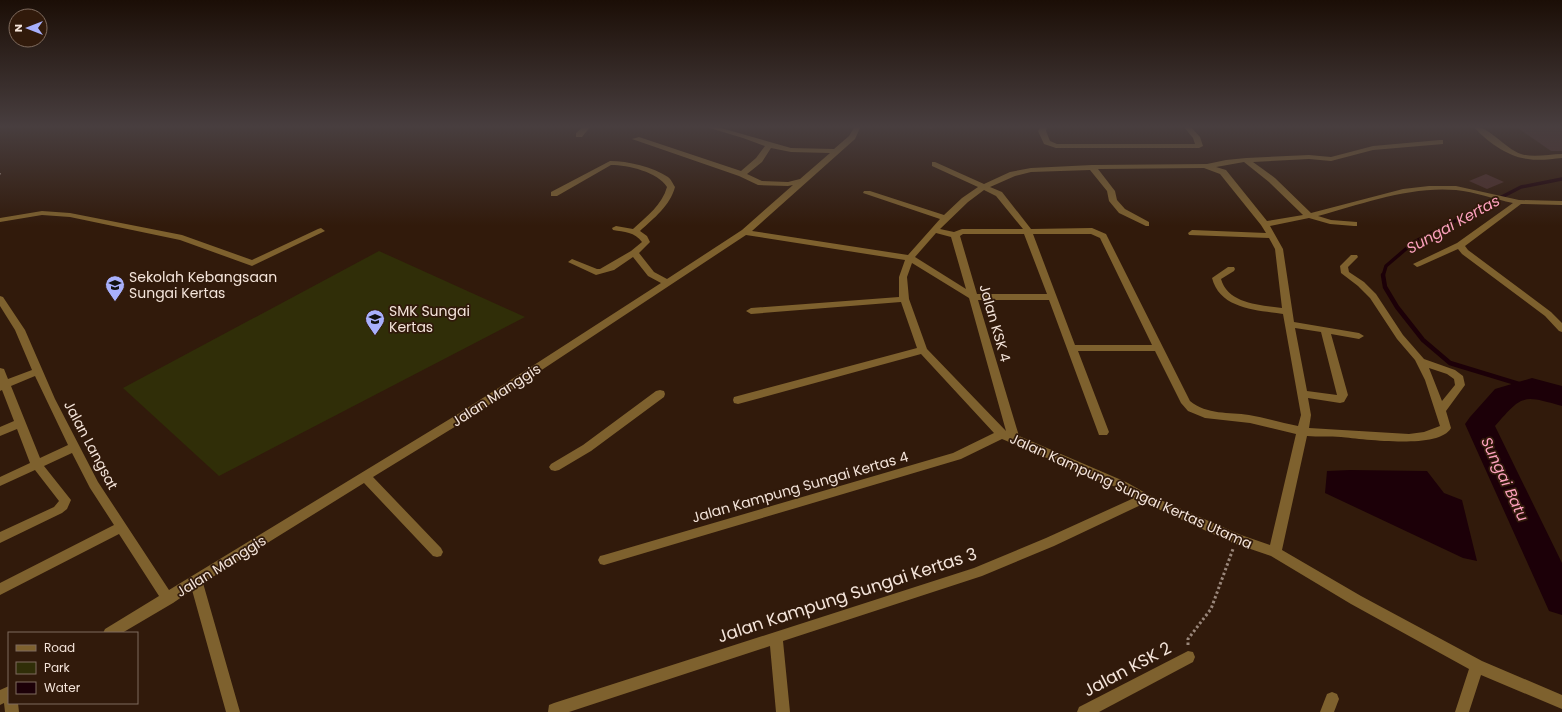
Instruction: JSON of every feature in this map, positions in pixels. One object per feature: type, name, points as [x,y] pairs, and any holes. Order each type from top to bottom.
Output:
[{"type":"street","points":[[697,159],[742,174],[761,183],[774,185],[802,181]]},
{"type":"street","points":[[742,174],[760,159]]},
{"type":"street","name":"Jalan Manggis","points":[[112,632],[196,582],[462,417],[745,232],[827,159]]},
{"type":"street","name":"Jalan Kampung Sungai Kertas Utama","points":[[1262,159],[1226,162],[1209,166],[1092,167],[1031,170],[1008,176],[985,186],[965,200],[945,218],[910,258],[903,277],[904,299],[923,350],[1002,434],[1122,485],[1145,498],[1237,539],[1275,552],[1356,600],[1477,666],[1562,702]]},
{"type":"street","points":[[1246,160],[1272,180],[1309,216],[1330,222],[1354,224]]},
{"type":"street","points":[[554,194],[610,163],[619,163],[666,179],[671,187],[670,192],[657,210],[635,231]]},
{"type":"street","points":[[935,164],[985,186],[999,194],[1026,227],[1103,432]]},
{"type":"street","points":[[1209,166],[1223,172],[1265,224],[1279,250],[1287,312],[1306,415],[1275,552]]},
{"type":"street","points":[[1092,167],[1111,191],[1113,201],[1122,211],[1146,224]]},
{"type":"street","points":[[1265,224],[1309,216],[1404,191],[1456,188],[1515,201],[1562,203]]},
{"type":"street","points":[[867,193],[945,218]]},
{"type":"street","points":[[1417,264],[1460,245],[1515,201]]},
{"type":"street","points":[[0,220],[42,213],[70,214],[182,238],[252,263],[322,231]]},
{"type":"street","points":[[572,262],[596,272],[600,272],[634,253],[646,242],[643,237],[635,231],[616,228]]},
{"type":"street","points":[[933,230],[955,235],[962,232],[1092,231],[1103,236],[1186,403],[1192,409],[1201,414],[1242,418],[1303,432],[1339,433],[1388,438],[1438,434],[1446,428],[1430,380],[1421,361],[1400,336],[1373,296],[1361,284],[1345,273],[1344,266],[1354,257]]},
{"type":"street","points":[[745,232],[910,258],[974,297],[1052,296]]},
{"type":"street","points":[[1192,233],[1271,236]]},
{"type":"street","name":"Jalan KSK 4","points":[[955,235],[1014,440]]},
{"type":"street","points":[[1460,245],[1465,252],[1548,314],[1562,329]]},
{"type":"street","points":[[634,253],[650,274],[667,282]]},
{"type":"street","points":[[1232,269],[1216,278],[1217,285],[1222,293],[1246,305],[1287,312]]},
{"type":"street","name":"Jalan Langsat","points":[[0,299],[20,330],[50,399],[94,485],[168,599]]},
{"type":"street","points":[[751,311],[904,299]]},
{"type":"street","points":[[1290,324],[1359,336]]},
{"type":"street","points":[[1302,394],[1332,399],[1340,399],[1343,395],[1325,330]]},
{"type":"street","points":[[1071,348],[1159,348]]},
{"type":"street","points":[[738,400],[923,350]]},
{"type":"street","points":[[1421,361],[1451,372],[1459,378],[1460,385],[1440,411]]},
{"type":"street","points":[[0,371],[2,386],[20,423],[37,465],[65,500],[63,506],[58,510],[0,538]]},
{"type":"street","points":[[2,386],[38,371]]},
{"type":"street","points":[[555,467],[587,448],[660,394]]},
{"type":"street","points":[[0,432],[20,423]]},
{"type":"street","name":"Jalan Kampung Sungai Kertas 4","points":[[604,560],[957,456],[1002,434]]},
{"type":"street","points":[[0,482],[74,447]]},
{"type":"street","points":[[366,477],[438,552]]},
{"type":"street","name":"Jalan Kampung Sungai Kertas 3","points":[[554,710],[977,572],[1050,542],[1145,498]]},
{"type":"street","points":[[0,589],[122,527]]},
{"type":"street","points":[[196,582],[232,712]]},
{"type":"street","points":[[776,637],[783,712]]},
{"type":"street","name":"Jalan KSK 2","points":[[1084,712],[1188,657]]},
{"type":"street","points":[[1462,712],[1477,666]]},
{"type":"path","points":[[1188,657],[1188,639],[1210,609],[1237,539]]},
{"type":"green space","points":[[379,251],[525,317],[219,476],[123,388]]},
{"type":"water","points":[[1327,471],[1427,471],[1444,493],[1462,500],[1477,561],[1463,558],[1325,493]]},
{"type":"building","points":[[1486,174],[1504,182],[1487,189],[1469,181]]},
{"type":"waterway","name":"Sungai Kertas","points":[[1383,276],[1386,266],[1414,242],[1521,187],[1562,179]]},
{"type":"waterway","name":"Sungai Kertas","points":[[1383,276],[1385,287],[1397,307],[1423,340],[1450,363],[1532,388]]},
{"type":"waterway","name":"Sungai Batu","points":[[1562,396],[1532,388],[1505,396],[1480,424],[1562,600]]},
{"type":"place","name":"Sekolah Kebangsaan Sungai Kertas","points":[[115,302]]},
{"type":"place","name":"SMK Sungai Kertas","points":[[375,336]]}]
